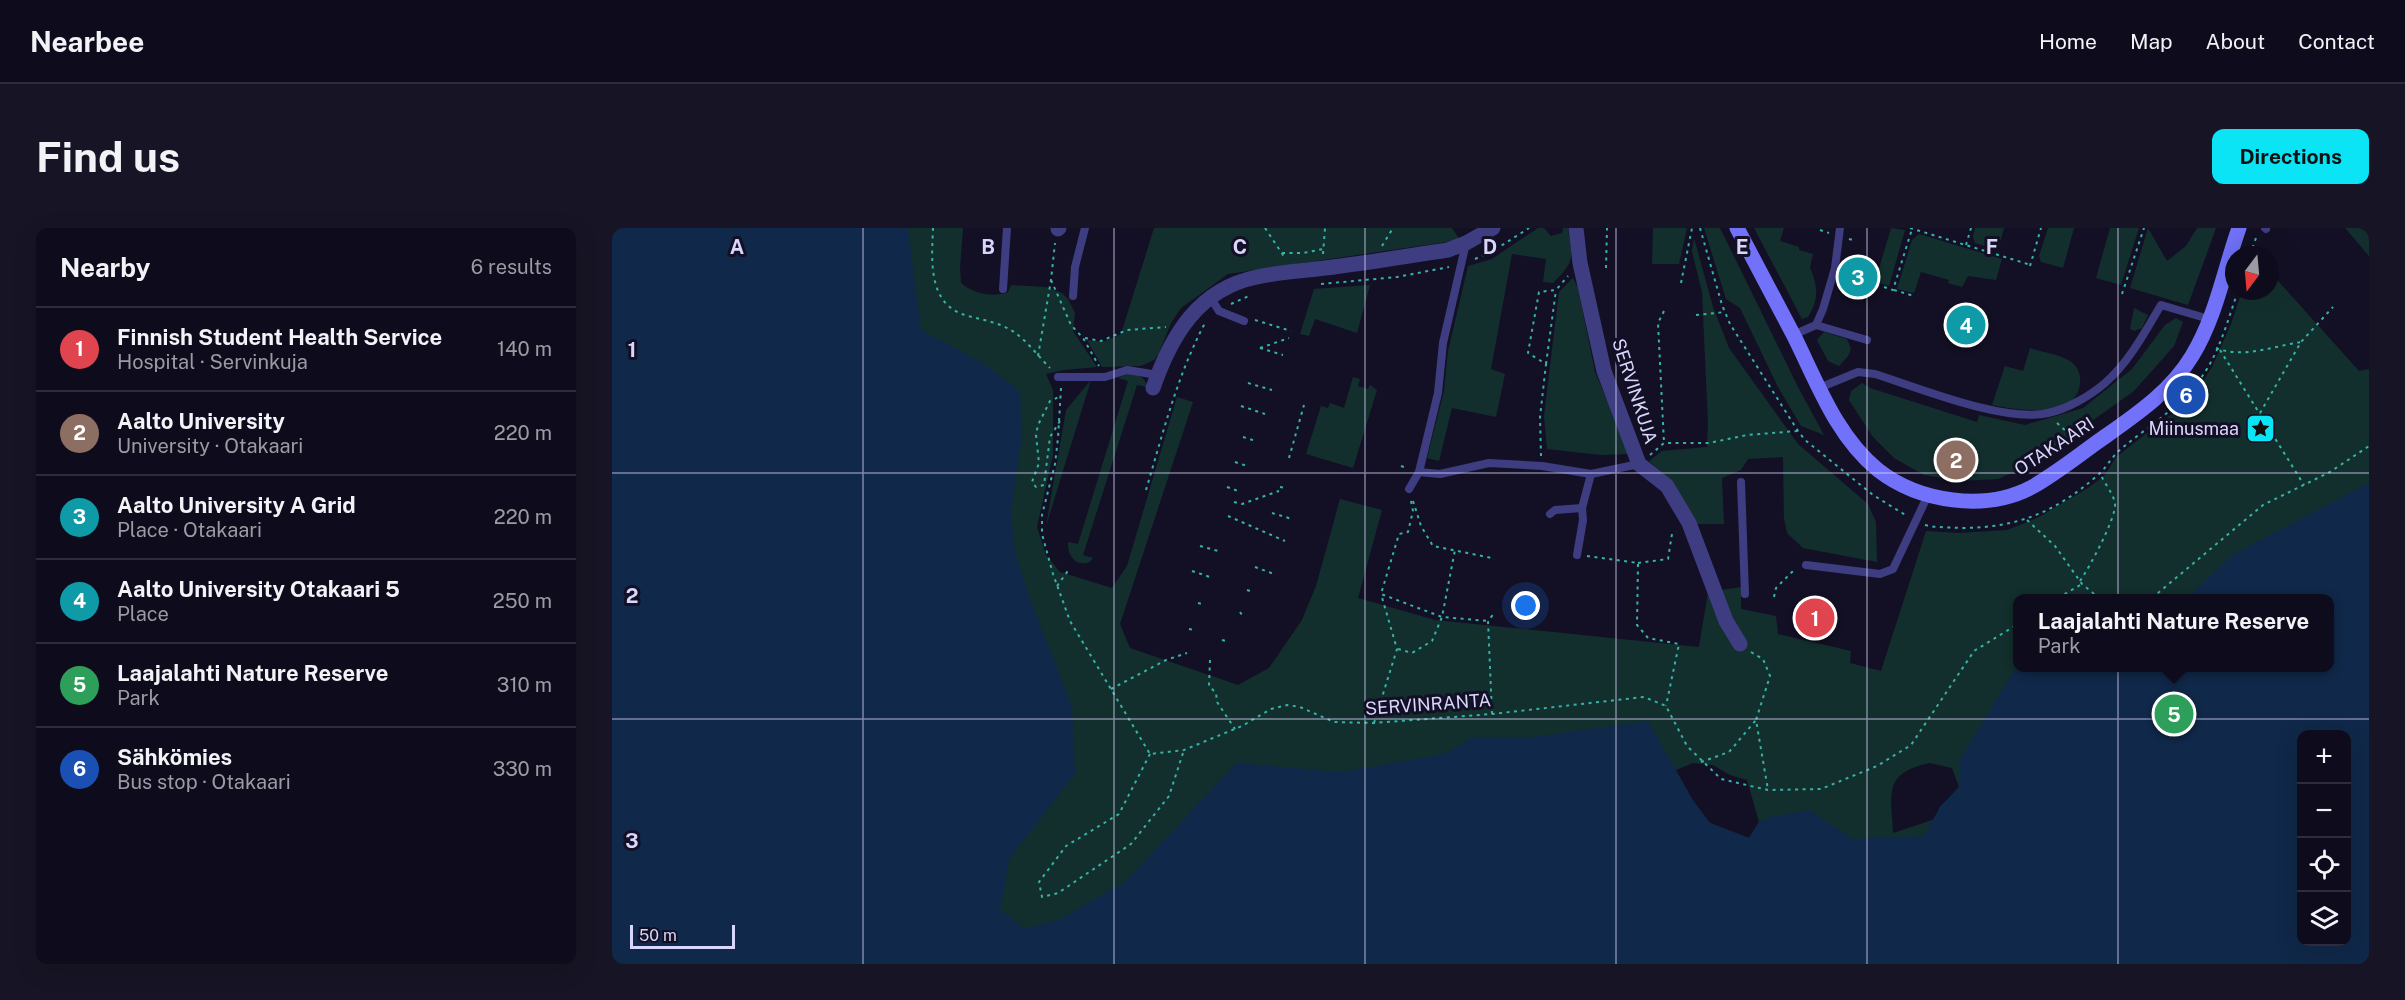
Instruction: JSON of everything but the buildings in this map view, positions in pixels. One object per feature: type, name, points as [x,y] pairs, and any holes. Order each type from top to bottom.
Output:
[{"type":"street","points":[[1156,382],[1174,338],[1181,327],[1210,296],[1240,281],[1294,270],[1322,269],[1448,249],[1466,243],[1493,228]]},
{"type":"street","name":"SERVINKUJA","points":[[1576,228],[1580,263],[1604,371],[1639,464],[1667,486],[1689,523],[1726,621],[1740,644]]},
{"type":"street","name":"OTAKAARI","points":[[1737,228],[1819,388],[1840,426],[1863,456],[1892,479],[1928,495],[1962,500],[1996,498],[2030,488],[2146,408],[2172,383],[2192,357],[2209,319],[2239,228]]},
{"type":"lane","points":[[1003,289],[1007,228]]},
{"type":"lane","points":[[1073,296],[1075,267],[1085,228]]},
{"type":"lane","points":[[1816,325],[1824,309],[1835,268],[1840,228]]},
{"type":"lane","points":[[1409,489],[1419,472],[1438,393],[1443,343],[1466,243]]},
{"type":"lane","points":[[1210,296],[1219,311],[1244,321]]},
{"type":"lane","points":[[1819,388],[1858,372],[1875,374],[1982,408],[2015,414],[2046,414],[2063,408],[2104,385],[2141,339],[2161,305],[2209,319]]},
{"type":"lane","points":[[1793,335],[1816,325],[1868,340]]},
{"type":"lane","points":[[1058,377],[1105,377],[1127,370],[1156,382]]},
{"type":"lane","points":[[1419,472],[1440,474],[1489,463],[1542,466],[1591,474],[1639,464]]},
{"type":"lane","points":[[1577,555],[1583,520],[1582,508],[1591,474]]},
{"type":"lane","points":[[1741,482],[1745,594]]},
{"type":"lane","points":[[1806,565],[1880,574],[1893,569],[1928,495]]},
{"type":"lane","points":[[1550,514],[1556,510],[1582,508]]},
{"type":"path","points":[[933,228],[933,280],[953,310],[998,324],[1015,332],[1058,377],[1061,396],[1060,421],[1055,464],[1041,524],[1057,586],[1070,621],[1150,754],[1119,814],[1066,846],[1039,882],[1042,897],[1058,893],[1131,844],[1169,796],[1184,750]]},
{"type":"path","points":[[1265,228],[1294,270]]},
{"type":"path","points":[[1322,269],[1325,228]]},
{"type":"path","points":[[1316,285],[1397,277],[1461,264],[1493,251],[1530,228]]},
{"type":"path","points":[[1606,268],[1607,228]]},
{"type":"path","points":[[1681,283],[1692,228]]},
{"type":"path","points":[[1700,228],[1725,312],[1740,340],[1798,431],[1814,449],[1883,503],[1916,520],[1937,527],[1985,528],[2026,520],[2076,492],[2100,473],[2114,454],[2161,417],[2195,386],[2218,349],[2235,300]]},
{"type":"path","points":[[1893,290],[1911,228],[2030,266],[2041,228]]},
{"type":"path","points":[[1966,245],[1971,228]]},
{"type":"path","points":[[2122,294],[2144,228]]},
{"type":"path","points":[[2253,246],[2260,228]]},
{"type":"path","points":[[1038,356],[1052,280],[1057,232]]},
{"type":"path","points":[[1282,253],[1303,253],[1323,249]]},
{"type":"path","points":[[1542,466],[1540,417],[1556,290],[1580,263]]},
{"type":"path","points":[[1052,280],[1067,317],[1083,338],[1105,377]]},
{"type":"path","points":[[1884,287],[1914,296]]},
{"type":"path","points":[[1546,364],[1528,353],[1539,292],[1556,290]]},
{"type":"path","points":[[1146,490],[1177,386],[1190,353],[1207,321],[1219,311],[1258,293]]},
{"type":"path","points":[[2260,413],[2301,342],[2333,307]]},
{"type":"path","points":[[1664,311],[1658,323],[1664,443]]},
{"type":"path","points":[[1696,315],[1725,312]]},
{"type":"path","points":[[1244,321],[1251,319],[1291,331]]},
{"type":"path","points":[[1083,338],[1101,341],[1119,332],[1140,328],[1181,327]]},
{"type":"path","points":[[1283,355],[1260,348],[1289,338]]},
{"type":"path","points":[[2218,349],[2248,352],[2301,342]]},
{"type":"path","points":[[2218,349],[2304,486]]},
{"type":"path","points":[[1248,383],[1272,390]]},
{"type":"path","points":[[1060,421],[1050,437],[1044,484],[1036,487],[1032,478],[1039,463],[1037,431],[1048,404],[1061,396]]},
{"type":"path","points":[[1288,458],[1304,405]]},
{"type":"path","points":[[1241,406],[1265,414]]},
{"type":"path","points":[[2046,414],[2068,433],[2068,440]]},
{"type":"path","points":[[1639,464],[1664,443],[1709,444],[1747,435],[1798,431]]},
{"type":"path","points":[[1244,437],[1256,441]]},
{"type":"path","points":[[2157,594],[2263,505],[2330,472],[2369,446]]},
{"type":"path","points":[[1235,462],[1247,466]]},
{"type":"path","points":[[2064,594],[2081,582],[2099,547],[2115,507],[2100,473]]},
{"type":"path","points":[[1280,487],[1286,488]]},
{"type":"path","points":[[1227,488],[1238,490]]},
{"type":"path","points":[[1409,489],[1421,526],[1433,546],[1492,558]]},
{"type":"path","points":[[1374,723],[1397,649],[1381,594],[1399,534],[1408,532],[1413,511],[1409,489]]},
{"type":"path","points":[[1234,502],[1242,504],[1278,491]]},
{"type":"path","points":[[1272,513],[1292,519]]},
{"type":"path","points":[[1228,516],[1285,541]]},
{"type":"path","points":[[2026,520],[2055,546],[2081,582],[2094,594]]},
{"type":"path","points":[[1577,555],[1638,563],[1668,559],[1672,534]]},
{"type":"path","points":[[1200,546],[1218,551]]},
{"type":"path","points":[[1397,649],[1412,653],[1432,642],[1442,617],[1455,550]]},
{"type":"path","points":[[1638,563],[1637,625],[1648,638],[1679,644],[1666,706],[1687,746],[1721,779],[1768,790],[1821,789],[1877,766],[1911,745],[1974,651],[2013,627]]},
{"type":"path","points":[[1774,597],[1776,588],[1794,570],[1800,565],[1806,565]]},
{"type":"path","points":[[1255,567],[1274,574]]},
{"type":"path","points":[[1057,586],[1070,568]]},
{"type":"path","points":[[1192,571],[1210,577]]},
{"type":"path","points":[[1247,590],[1253,592]]},
{"type":"path","points":[[1381,594],[1442,617],[1488,621]]},
{"type":"path","points":[[1198,603],[1202,604]]},
{"type":"path","points":[[1240,612],[1245,618]]},
{"type":"path","points":[[1492,714],[1488,621],[1495,612]]},
{"type":"path","points":[[1190,629],[1194,630]]},
{"type":"path","points":[[1222,640],[1226,641]]},
{"type":"path","points":[[1701,762],[1729,752],[1756,720],[1770,676],[1763,659],[1740,644]]},
{"type":"path","points":[[1111,689],[1166,660],[1187,653]]},
{"type":"path","points":[[1210,660],[1209,686],[1235,729]]},
{"type":"path","name":"SERVINRANTA","points":[[1150,754],[1184,750],[1235,729],[1271,709],[1287,705],[1300,707],[1334,722],[1374,723],[1492,714],[1644,697],[1666,706]]},
{"type":"path","points":[[1756,720],[1768,790]]},
{"type":"green space","points":[[892,228],[963,228],[961,283],[972,290],[990,295],[1008,292],[1011,285],[1046,287],[1062,293],[1075,313],[1073,331],[1097,367],[1046,374],[1053,390],[1053,455],[1037,527],[1046,555],[1060,572],[1112,588],[1127,566],[1177,397],[1193,402],[1120,624],[1130,648],[1238,685],[1269,668],[1302,620],[1316,586],[1340,499],[1382,510],[1358,598],[1435,620],[1699,647],[1708,592],[1741,587],[1741,609],[1776,616],[1778,634],[1851,651],[1850,663],[1881,671],[1926,531],[1959,533],[2007,530],[2037,518],[2088,488],[2105,475],[2116,457],[2178,409],[2198,389],[2212,367],[2239,300],[2279,300],[2279,282],[2359,371],[2369,369],[2369,964],[985,964]],"holes":[[[1693,763],[1713,765],[1730,775],[1747,780],[1759,822],[1749,838],[1710,823],[1692,799],[1676,770]],[[1930,763],[1952,768],[1959,787],[1940,807],[1935,819],[1893,833],[1891,795],[1897,779],[1904,772]]]},
{"type":"green space","points":[[1154,228],[1452,228],[1460,240],[1228,274],[1181,308],[1171,323],[1154,360],[1141,366],[1102,367],[1087,340],[1103,342],[1121,334]]},
{"type":"green space","points":[[1538,228],[1544,228],[1551,236],[1562,233],[1563,228],[1568,228],[1571,258],[1566,269],[1553,283],[1543,282],[1546,259],[1512,254],[1491,369],[1505,374],[1496,417],[1452,408],[1439,461],[1427,458],[1444,391],[1448,351],[1468,266],[1492,259]]},
{"type":"green space","points":[[1653,228],[1687,228],[1679,264],[1652,264]]},
{"type":"green space","points":[[1704,228],[1720,228],[1824,435],[1801,426],[1778,387],[1740,308],[1726,299]]},
{"type":"green space","points":[[1754,228],[1784,228],[1780,241],[1813,254],[1810,268],[1815,280],[1816,299],[1808,317],[1802,319]]},
{"type":"green space","points":[[1891,228],[1905,230],[1889,286],[1875,282]]},
{"type":"green space","points":[[1975,228],[2004,228],[1998,250],[1975,243],[1973,237]]},
{"type":"green space","points":[[2048,228],[2074,228],[2063,268],[2041,262],[2039,256]]},
{"type":"green space","points":[[2110,228],[2139,228],[2121,285],[2096,278]]},
{"type":"green space","points":[[2148,228],[2167,261],[2186,246],[2197,228],[2216,228],[2188,305],[2130,288]]},
{"type":"green space","points":[[2345,228],[2369,228],[2369,256]]},
{"type":"green space","points":[[1919,234],[2002,259],[1996,280],[1968,276],[1962,287],[1948,283],[1949,280],[1921,272],[1914,293],[1897,289],[1912,240]]},
{"type":"green space","points":[[1694,238],[1713,307],[1729,348],[1798,444],[1868,504],[1876,522],[1877,562],[1803,548],[1787,533],[1784,519],[1783,457],[1748,459],[1741,470],[1722,478],[1724,524],[1696,524],[1670,481],[1649,461],[1662,451],[1707,447],[1702,292],[1692,251]]},
{"type":"green space","points":[[1573,278],[1578,288],[1595,372],[1630,454],[1601,455],[1547,449],[1544,416],[1559,292]]},
{"type":"green space","points":[[1370,285],[1357,333],[1315,319],[1309,336],[1300,334],[1314,289]]},
{"type":"green space","points":[[2134,308],[2148,315],[2142,328],[2134,331],[2130,329]]},
{"type":"green space","points":[[2176,318],[2183,322],[2174,346],[2134,391],[2030,465],[1998,479],[1959,481],[1924,475],[1894,458],[1873,437],[1849,400],[1851,391],[1862,383],[1870,388],[1977,422],[1979,415],[2025,425],[2083,408],[2132,369],[2165,325]]},
{"type":"green space","points":[[1824,332],[1847,339],[1851,349],[1839,366],[1828,361],[1817,340]]},
{"type":"green space","points":[[2030,348],[2061,357],[2072,363],[2080,375],[2077,393],[2070,402],[2045,410],[1992,405],[2005,366],[2023,371]]},
{"type":"green space","points":[[1126,374],[1142,378],[1147,387],[1137,385],[1083,555],[1093,558],[1090,562],[1081,563],[1071,556],[1068,542],[1078,544],[1128,381],[1118,378]]},
{"type":"green space","points":[[1353,377],[1360,379],[1358,386],[1368,389],[1370,385],[1377,390],[1353,468],[1306,454],[1321,406],[1328,408],[1330,403],[1344,408]]},
{"type":"green space","points":[[1091,380],[1046,526],[1066,410]]},
{"type":"water","points":[[612,228],[908,228],[921,330],[979,361],[1020,391],[1022,434],[1011,513],[1015,552],[1030,599],[1072,707],[1075,774],[1010,858],[1000,909],[1025,929],[1060,919],[1126,881],[1236,763],[1342,772],[1444,754],[1473,737],[1525,738],[1648,721],[1692,799],[1710,823],[1749,838],[1759,822],[1770,817],[1809,810],[1853,839],[1924,836],[1940,807],[1959,787],[1959,761],[2013,672],[2334,672],[2334,594],[2191,594],[2232,555],[2369,483],[2369,964],[612,964]]},
{"type":"place","name":"Aalto University A Grid","points":[[1858,277]]},
{"type":"place","name":"Aalto University Otakaari 5","points":[[1966,325]]},
{"type":"place","name":"Sähkömies","points":[[2186,395]]},
{"type":"place","name":"Miinusmaa","points":[[2260,428]]},
{"type":"place","name":"Aalto University","points":[[1956,460]]},
{"type":"place","name":"Finnish Student Health Service","points":[[1815,618]]},
{"type":"place","name":"Laajalahti Nature Reserve","points":[[2174,714]]}]
